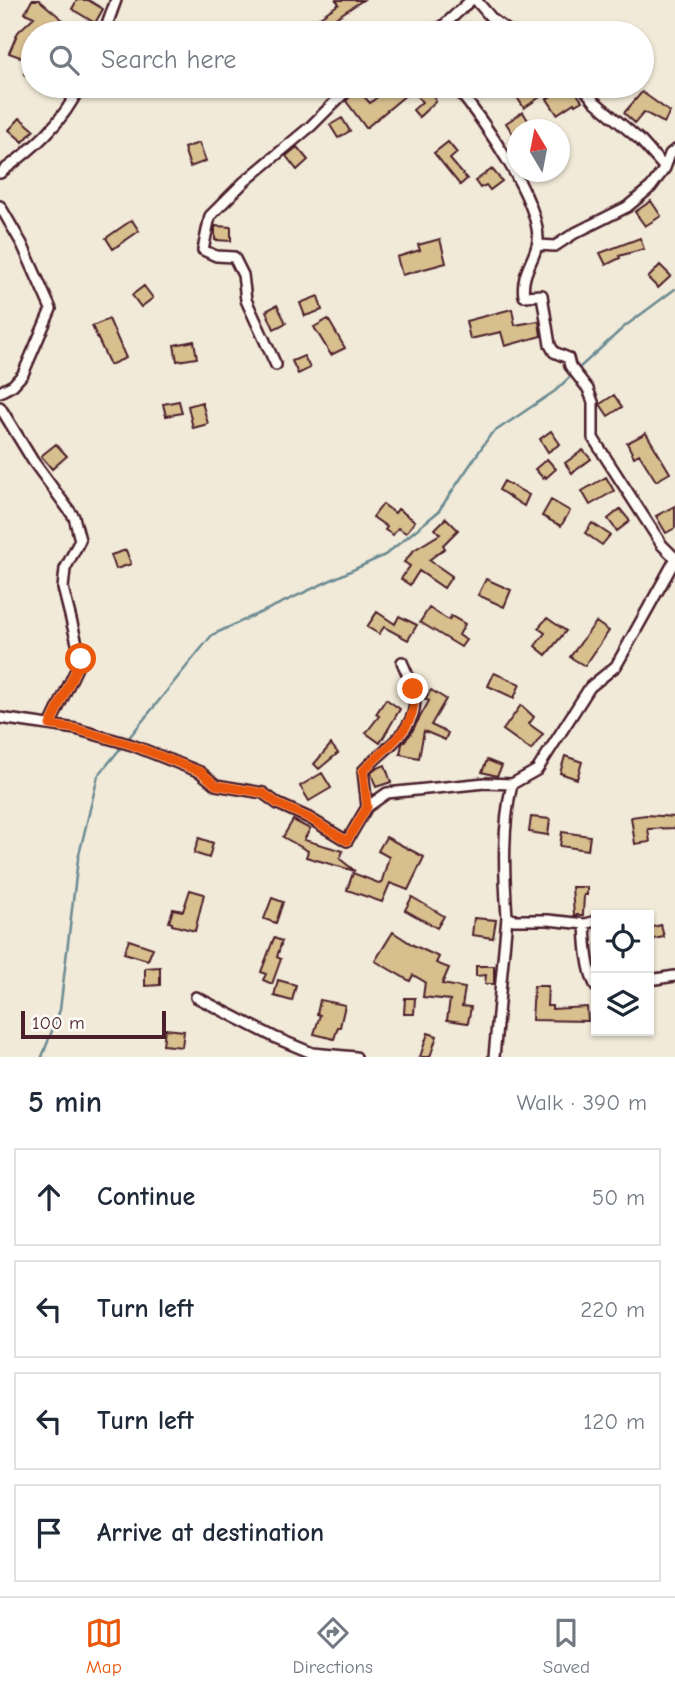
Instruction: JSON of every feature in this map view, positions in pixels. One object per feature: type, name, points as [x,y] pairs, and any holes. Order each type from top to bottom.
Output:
[{"type":"street","points":[[108,21],[116,0]]},
{"type":"street","points":[[448,21],[471,0]]},
{"type":"street","points":[[476,0],[494,21]]},
{"type":"street","points":[[0,173],[25,155],[56,125],[73,98]]},
{"type":"street","points":[[276,365],[246,300],[243,275],[234,257],[216,256],[203,250],[204,236],[210,216],[339,98]]},
{"type":"street","points":[[0,718],[76,729],[132,745],[201,772],[216,785],[263,793],[278,804],[309,818],[347,841],[367,807],[387,793],[485,783],[512,783],[537,769],[590,687],[615,666],[675,559],[662,545],[593,438],[593,402],[588,389],[570,366],[568,358],[554,352],[550,345],[542,295],[524,296],[523,287],[529,262],[538,244],[529,199],[463,98]]},
{"type":"street","points":[[592,98],[640,140],[665,168]]},
{"type":"street","points":[[538,244],[555,246],[627,207],[651,187],[675,150]]},
{"type":"street","points":[[0,206],[22,244],[51,309],[23,374],[13,385],[0,392]]},
{"type":"street","points":[[0,407],[33,461],[74,517],[80,540],[65,569],[63,588],[81,659],[50,725]]},
{"type":"street","points":[[367,807],[363,771],[408,727],[415,706],[413,689],[402,662]]},
{"type":"street","points":[[494,1057],[507,917],[505,843],[512,783]]},
{"type":"street","points":[[507,917],[514,920],[591,922]]},
{"type":"street","points":[[585,924],[591,975]]},
{"type":"street","points":[[654,979],[675,976]]},
{"type":"street","points":[[196,997],[276,1038],[312,1053],[356,1057]]},
{"type":"building","points":[[32,0],[39,0],[63,20],[30,21],[34,17],[25,13]]},
{"type":"building","points":[[77,0],[88,0],[103,9],[96,21],[92,21],[72,9]]},
{"type":"building","points":[[336,0],[363,0],[334,19],[336,21],[318,21],[317,19],[339,4]]},
{"type":"building","points":[[21,29],[21,57],[9,53]]},
{"type":"building","points":[[349,98],[365,98],[370,103],[376,98],[402,98],[366,128],[346,101]]},
{"type":"building","points":[[419,98],[434,98],[436,101],[419,117],[413,110],[422,102]]},
{"type":"building","points":[[518,98],[539,98],[524,108]]},
{"type":"building","points":[[580,98],[582,101],[557,114],[547,99]]},
{"type":"building","points":[[637,98],[650,98],[670,112],[664,123],[644,112],[635,123],[624,113]]},
{"type":"building","points":[[523,112],[527,119],[512,119]]},
{"type":"building","points":[[20,118],[34,130],[23,142],[9,130]]},
{"type":"building","points":[[342,118],[350,131],[338,138],[330,125]]},
{"type":"building","points":[[448,142],[457,153],[450,159],[467,179],[460,185],[434,153]]},
{"type":"building","points":[[199,143],[206,161],[190,167],[184,148]]},
{"type":"building","points":[[297,147],[308,160],[297,170],[286,156]]},
{"type":"building","points":[[492,169],[502,181],[490,190],[486,185],[480,188],[475,181]]},
{"type":"building","points":[[651,201],[661,216],[645,226],[635,212]]},
{"type":"building","points":[[132,220],[139,231],[113,249],[106,238]]},
{"type":"building","points":[[215,226],[231,227],[231,241],[215,240]]},
{"type":"building","points":[[640,238],[644,249],[619,256],[620,258],[606,265],[600,253]]},
{"type":"building","points":[[440,239],[446,263],[402,275],[397,257],[420,250],[418,245]]},
{"type":"building","points":[[660,265],[671,276],[658,288],[648,278]]},
{"type":"building","points":[[144,286],[153,298],[141,307],[132,295]]},
{"type":"building","points":[[318,296],[322,310],[305,316],[300,303]]},
{"type":"building","points":[[277,305],[286,323],[274,329],[266,311]]},
{"type":"building","points":[[512,309],[515,325],[539,321],[541,336],[505,346],[501,332],[470,339],[466,321]]},
{"type":"building","points":[[109,319],[126,358],[110,365],[92,326]]},
{"type":"building","points":[[328,319],[345,348],[331,355],[314,327]]},
{"type":"building","points":[[194,341],[197,358],[177,361],[174,345]]},
{"type":"building","points":[[304,356],[310,368],[298,374],[292,361]]},
{"type":"building","points":[[614,395],[622,407],[608,416],[600,404]]},
{"type":"building","points":[[179,401],[182,413],[166,416],[163,404]]},
{"type":"building","points":[[202,402],[208,424],[193,428],[188,406]]},
{"type":"building","points":[[551,431],[560,444],[548,452],[540,439]]},
{"type":"building","points":[[646,433],[670,473],[656,481],[639,454],[634,457],[627,443]]},
{"type":"building","points":[[56,444],[67,456],[52,469],[41,456]]},
{"type":"building","points":[[583,450],[591,459],[572,473],[565,463]]},
{"type":"building","points":[[547,459],[556,469],[543,478],[535,469]]},
{"type":"building","points":[[606,477],[614,491],[590,505],[582,491]]},
{"type":"building","points":[[504,481],[529,495],[524,506],[499,490]]},
{"type":"building","points":[[551,500],[570,511],[561,526],[542,516]]},
{"type":"building","points":[[383,504],[395,513],[398,509],[415,521],[406,533],[398,528],[393,535],[373,517]]},
{"type":"building","points":[[675,506],[675,528],[666,533],[656,516]]},
{"type":"building","points":[[620,509],[630,521],[617,531],[608,519]]},
{"type":"building","points":[[446,518],[458,530],[443,545],[445,548],[429,560],[452,576],[444,588],[419,571],[410,585],[401,579],[410,566],[404,562],[414,550],[440,534],[435,529]]},
{"type":"building","points":[[592,523],[610,535],[602,545],[585,533]]},
{"type":"building","points":[[126,550],[131,564],[116,569],[111,555]]},
{"type":"building","points":[[486,579],[511,590],[504,607],[478,595]]},
{"type":"building","points":[[429,608],[449,620],[451,616],[465,624],[459,635],[466,640],[461,647],[420,622]]},
{"type":"building","points":[[377,612],[395,624],[399,616],[417,625],[408,640],[384,627],[379,634],[367,627]]},
{"type":"building","points":[[547,618],[566,631],[546,655],[535,646],[545,633],[538,628]]},
{"type":"building","points":[[596,622],[609,631],[585,666],[570,657]]},
{"type":"building","points":[[494,673],[520,684],[514,698],[488,686]]},
{"type":"building","points":[[431,690],[446,699],[431,725],[448,733],[445,740],[424,731],[419,758],[400,754],[402,744],[429,701],[425,699]]},
{"type":"building","points":[[386,699],[400,709],[380,743],[366,733],[379,716],[376,714]]},
{"type":"building","points":[[521,705],[534,717],[529,724],[543,734],[531,750],[503,730]]},
{"type":"building","points":[[331,744],[338,753],[319,769],[314,764]]},
{"type":"building","points":[[565,756],[582,762],[577,779],[560,773]]},
{"type":"building","points":[[487,760],[502,766],[497,776],[482,772]]},
{"type":"building","points":[[385,765],[391,782],[376,787],[371,773]]},
{"type":"building","points":[[322,773],[331,788],[309,801],[300,786]]},
{"type":"building","points":[[531,817],[550,819],[548,835],[529,832]]},
{"type":"building","points":[[631,817],[675,817],[675,828],[648,829],[650,842],[635,844]]},
{"type":"building","points":[[293,820],[310,829],[304,840],[343,851],[340,859],[355,871],[306,857],[308,851],[283,837]]},
{"type":"building","points":[[562,832],[590,836],[588,850],[560,846]]},
{"type":"building","points":[[386,837],[424,857],[408,890],[390,883],[382,902],[347,890],[353,873],[381,884],[389,857],[378,851]]},
{"type":"building","points":[[199,838],[213,843],[209,858],[194,853]]},
{"type":"building","points":[[572,887],[587,887],[583,915],[574,915]]},
{"type":"building","points":[[190,890],[204,894],[195,931],[169,922],[173,909],[183,911]]},
{"type":"building","points":[[412,897],[444,916],[437,928],[405,910]]},
{"type":"building","points":[[272,898],[283,902],[276,923],[264,919]]},
{"type":"building","points":[[474,918],[496,920],[493,938],[472,935]]},
{"type":"building","points":[[661,925],[664,937],[654,939],[654,927]]},
{"type":"building","points":[[393,932],[439,957],[436,963],[449,968],[442,984],[465,988],[462,1006],[471,1007],[468,1023],[447,1020],[450,1000],[423,997],[425,982],[413,975],[410,981],[375,961]]},
{"type":"building","points":[[274,938],[282,941],[277,957],[281,959],[272,984],[263,980],[266,974],[261,972]]},
{"type":"building","points":[[129,940],[153,948],[148,960],[124,953]]},
{"type":"building","points":[[476,966],[494,966],[494,984],[485,984],[486,975],[476,976]]},
{"type":"building","points":[[160,967],[160,985],[145,986],[145,968]]},
{"type":"building","points":[[278,980],[296,985],[292,1001],[274,996]]},
{"type":"building","points":[[534,986],[548,986],[547,1006],[552,1006],[552,1009],[587,1007],[588,1021],[532,1020]]},
{"type":"building","points":[[405,998],[415,998],[414,1014],[404,1014]]},
{"type":"building","points":[[320,1000],[345,1005],[334,1039],[314,1034],[320,1015],[317,1014]]},
{"type":"building","points":[[165,1029],[184,1031],[182,1047],[163,1045]]},
{"type":"building","points":[[428,1033],[437,1036],[430,1057],[420,1057]]},
{"type":"waterway","points":[[578,369],[624,327],[675,289]]},
{"type":"waterway","points":[[42,1057],[60,1010],[78,859],[98,776],[212,635],[385,555],[438,512],[491,434],[555,391],[573,374]]},
{"type":"route","points":[[81,659],[50,725],[76,729],[132,745],[201,772],[216,785],[263,793],[278,804],[309,818],[347,841],[367,807],[363,769],[388,749],[408,727],[415,706],[413,689]]}]
